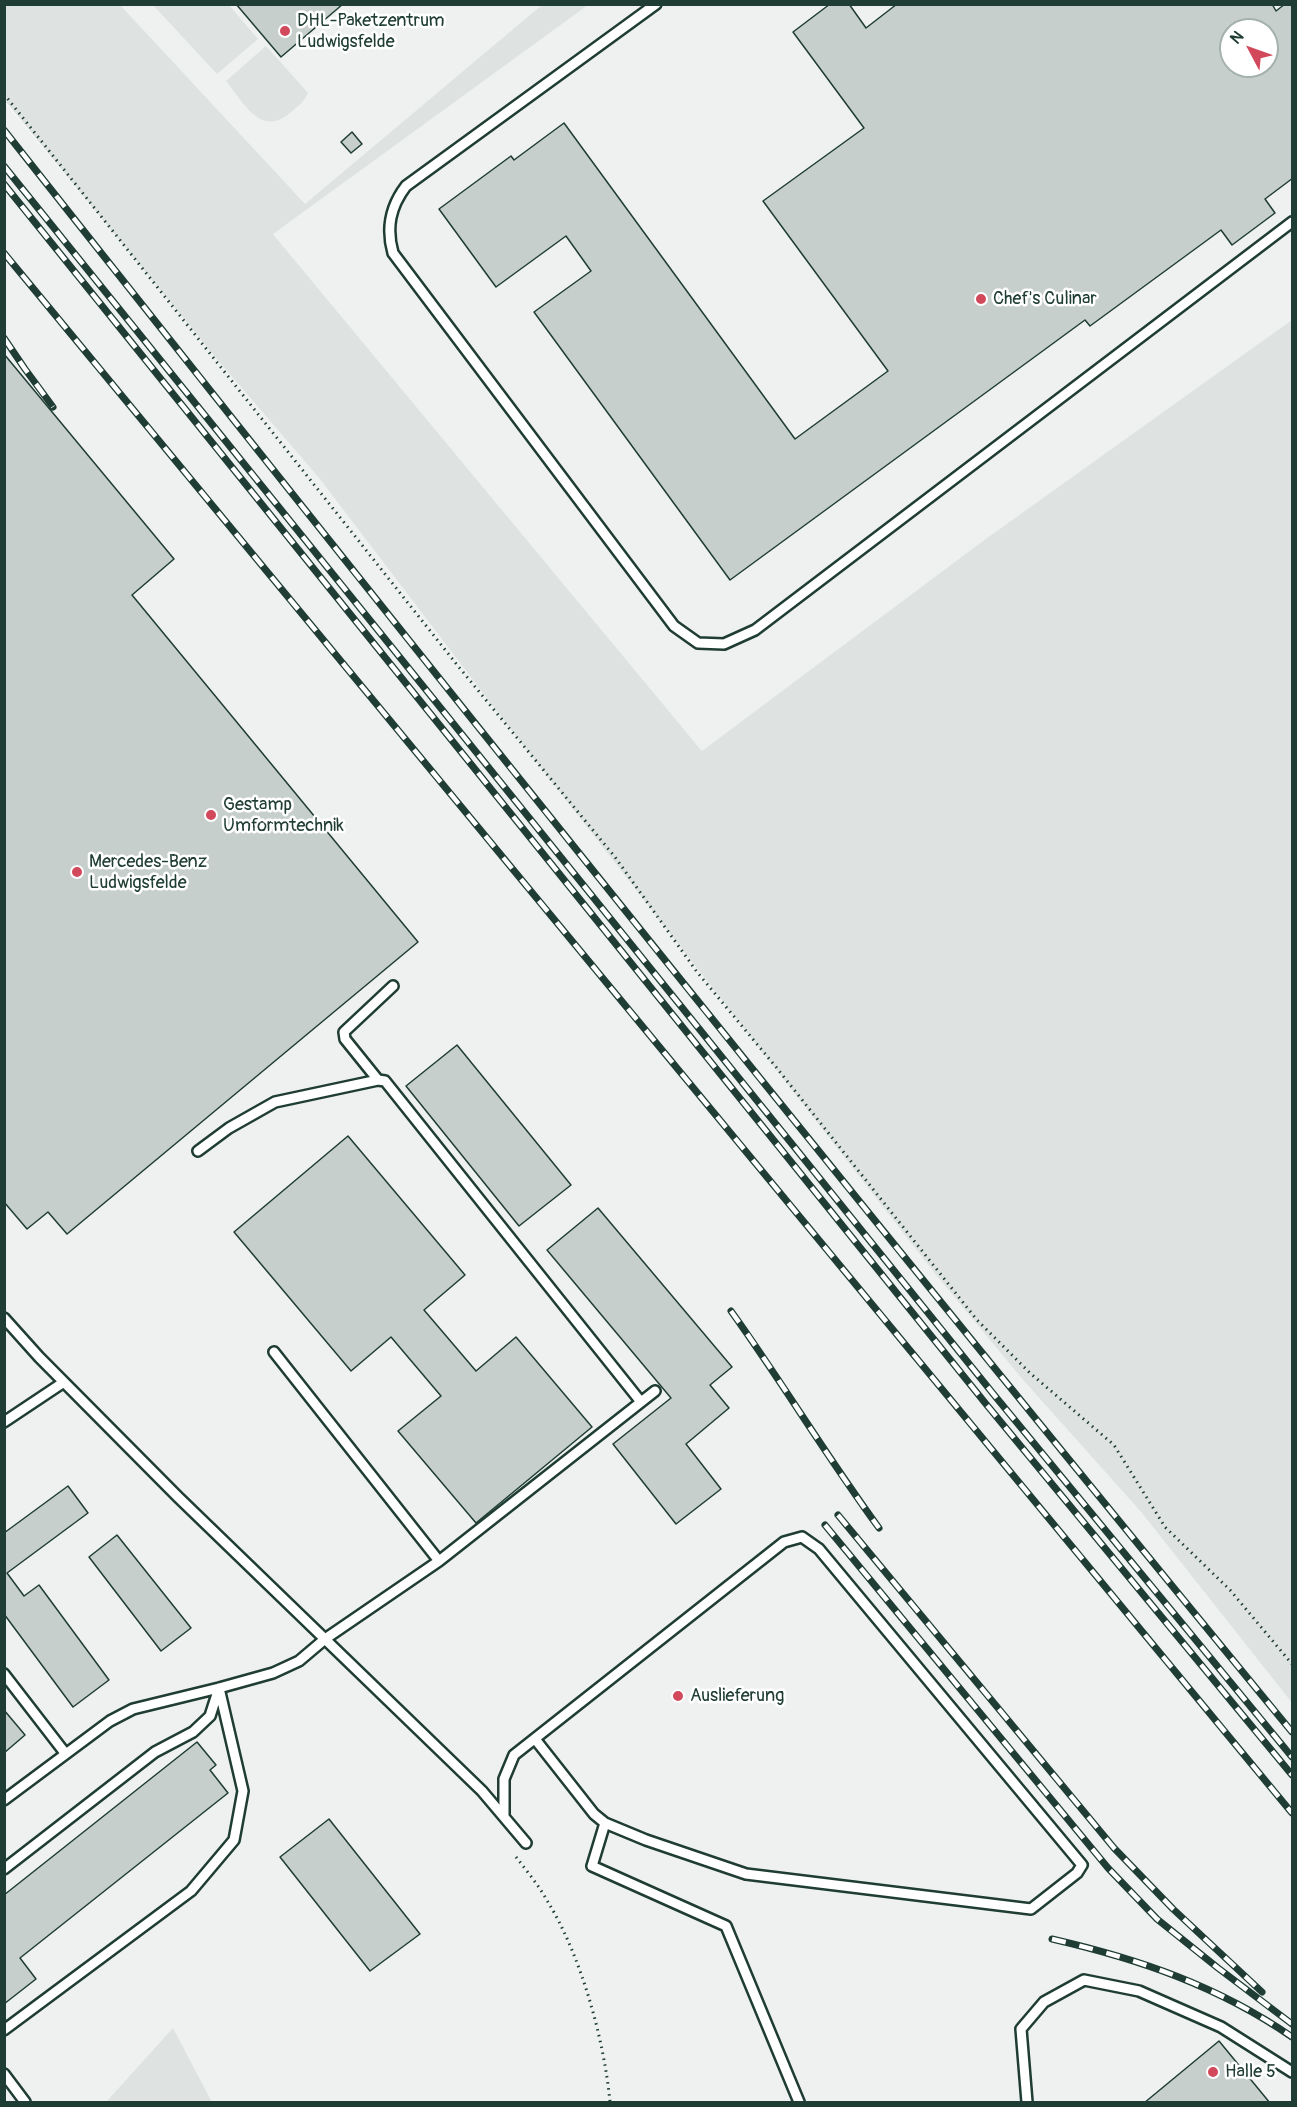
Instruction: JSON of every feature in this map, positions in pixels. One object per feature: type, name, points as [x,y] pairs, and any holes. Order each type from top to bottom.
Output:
[{"type":"lane","points":[[656,4],[406,186],[396,199],[391,213],[388,236],[393,253],[674,626],[699,643],[724,644],[755,630],[1293,222]]},
{"type":"lane","points":[[378,1080],[345,1039],[344,1032],[393,986]]},
{"type":"lane","points":[[198,1151],[229,1128],[275,1102],[378,1080],[385,1081],[641,1402]]},
{"type":"lane","points":[[4,1318],[178,1497],[482,1791],[526,1843]]},
{"type":"lane","points":[[274,1352],[439,1561]]},
{"type":"lane","points":[[4,1422],[64,1382]]},
{"type":"lane","points":[[4,1800],[110,1721],[133,1709],[273,1673],[299,1661],[325,1639],[439,1561],[655,1391]]},
{"type":"lane","points":[[504,1817],[504,1779],[514,1755],[784,1542],[802,1537],[819,1549],[1082,1865],[1077,1873],[1031,1909],[746,1874],[646,1840],[605,1823],[594,1814],[535,1739]]},
{"type":"lane","points":[[4,1674],[65,1753]]},
{"type":"lane","points":[[4,1869],[155,1752],[193,1732],[210,1716],[219,1688]]},
{"type":"lane","points":[[4,2030],[191,1891],[234,1840],[243,1791],[219,1688]]},
{"type":"lane","points":[[605,1823],[592,1866],[726,1926],[799,2103]]},
{"type":"lane","points":[[1027,2103],[1021,2029],[1044,2002],[1084,1980],[1139,1991],[1190,2013],[1221,2027],[1293,2072]]},
{"type":"lane","points":[[4,2074],[25,2103]]},
{"type":"path","points":[[4,94],[458,666],[615,858],[698,972],[977,1320],[1030,1373],[1114,1445],[1165,1527],[1230,1590],[1293,1664]]},
{"type":"path","points":[[516,1857],[548,1900],[577,1965],[600,2038],[610,2103]]},
{"type":"shaded area","points":[[5,4],[120,5],[305,204],[542,5],[588,5],[273,234],[702,751],[983,541],[1292,320],[1292,1703],[1141,1512],[1023,1380],[936,1275],[495,709],[319,478],[215,357],[5,101]]},
{"type":"shaded area","points":[[69,5],[1292,5],[1292,1543],[702,751],[273,234]]},
{"type":"shaded area","points":[[153,5],[229,5],[258,39],[217,74]]},
{"type":"shaded area","points":[[266,46],[308,93],[290,113],[280,120],[270,122],[261,119],[246,107],[226,81]]},
{"type":"shaded area","points":[[4,101],[215,357],[319,478],[495,709],[936,1275],[1023,1380],[1141,1512],[1292,1703],[1292,2102],[212,2102],[173,2029],[106,2102],[5,2102]]},
{"type":"shaded area","points":[[173,2028],[212,2102],[106,2102]]},
{"type":"building","name":"DHL-Paketzentrum Ludwigsfelde","points":[[236,4],[343,4],[281,57]]},
{"type":"building","name":"Chef's Culinar","points":[[830,4],[849,4],[866,28],[897,4],[1272,4],[1276,11],[1285,4],[1293,4],[1293,178],[1265,199],[1275,213],[1232,245],[1221,230],[1090,326],[1085,320],[730,580],[534,312],[591,271],[566,236],[496,287],[439,209],[511,156],[514,160],[564,123],[795,439],[888,371],[763,201],[864,128],[793,32]]},
{"type":"building","points":[[352,132],[362,144],[351,153],[341,142]]},
{"type":"building","points":[[4,354],[174,559],[132,595],[418,942],[67,1234],[48,1212],[27,1229],[4,1202]]},
{"type":"building","points":[[457,1045],[571,1185],[519,1226],[406,1086]]},
{"type":"building","points":[[348,1136],[465,1275],[424,1310],[476,1371],[516,1337],[592,1427],[476,1523],[398,1431],[441,1396],[391,1337],[351,1371],[234,1232]]},
{"type":"building","points":[[598,1208],[732,1367],[710,1385],[729,1408],[686,1444],[721,1489],[676,1524],[613,1444],[671,1398],[547,1250]]},
{"type":"building","points":[[68,1486],[88,1513],[7,1573],[24,1596],[39,1585],[109,1680],[73,1707],[4,1614],[4,1533]]},
{"type":"building","points":[[117,1535],[191,1628],[161,1651],[89,1557]]},
{"type":"building","points":[[4,1710],[25,1735],[4,1753]]},
{"type":"building","points":[[197,1742],[216,1765],[210,1770],[228,1793],[20,1958],[36,1979],[4,2004],[4,1895]]},
{"type":"building","points":[[329,1819],[420,1934],[370,1971],[280,1857]]},
{"type":"building","name":"Halle 5","points":[[1219,2041],[1270,2103],[1144,2103]]},
{"type":"railway","points":[[4,130],[644,934],[1292,1732]]},
{"type":"railway","points":[[4,166],[995,1396],[1292,1757]]},
{"type":"railway","points":[[4,184],[986,1404],[1292,1775]]},
{"type":"railway","points":[[4,253],[1292,1813]]},
{"type":"railway","points":[[4,338],[53,407]]},
{"type":"railway","points":[[731,1311],[879,1528]]},
{"type":"railway","points":[[838,1515],[1114,1848],[1173,1909],[1262,1992]]},
{"type":"railway","points":[[825,1525],[1108,1868],[1157,1919],[1292,2024]]},
{"type":"railway","points":[[1052,1939],[1147,1965],[1177,1976],[1236,2003],[1292,2037]]},
{"type":"place","name":"DHL-Paketzentrum Ludwigsfelde","points":[[285,31]]},
{"type":"place","name":"Chef's Culinar","points":[[981,299]]},
{"type":"place","name":"Gestamp Umformtechnik","points":[[211,815]]},
{"type":"place","name":"Mercedes-Benz Ludwigsfelde","points":[[77,872]]},
{"type":"place","name":"Auslieferung","points":[[678,1696]]},
{"type":"place","name":"Halle 5","points":[[1213,2072]]}]
